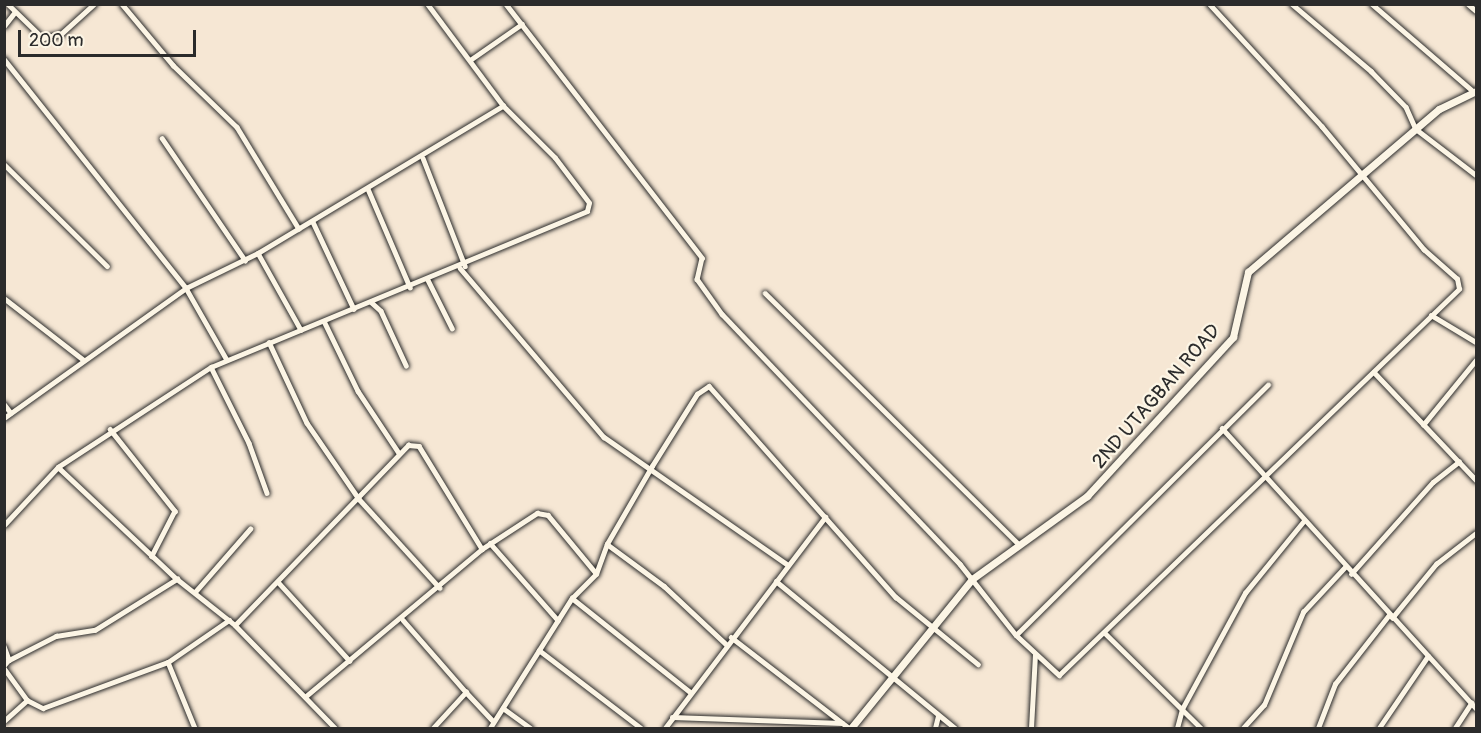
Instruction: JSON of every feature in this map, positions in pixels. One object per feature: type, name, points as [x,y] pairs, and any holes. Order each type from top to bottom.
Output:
[{"type":"street","points":[[8,4],[14,13],[50,38],[94,4]]},
{"type":"street","points":[[122,4],[173,65],[237,127],[299,229]]},
{"type":"street","points":[[4,525],[58,467],[110,429],[226,358],[462,267],[589,208],[555,158],[503,106],[427,4]]},
{"type":"street","points":[[506,4],[702,258],[696,279],[722,314],[972,579],[1016,635],[1035,655],[1062,675],[1459,289],[1457,279],[1424,250],[1361,173],[1209,4]]},
{"type":"street","points":[[1372,4],[1475,91]]},
{"type":"street","points":[[1468,4],[1476,11]]},
{"type":"street","points":[[1294,5],[1371,71],[1406,107],[1416,129],[1476,175]]},
{"type":"street","points":[[4,26],[14,13]]},
{"type":"street","points":[[470,60],[522,24]]},
{"type":"street","points":[[4,59],[186,288],[226,358]]},
{"type":"street","name":"2ND UTAGBAN ROAD","points":[[850,729],[929,627],[972,579],[1112,473],[1233,337],[1248,272],[1361,173],[1416,129],[1475,91]]},
{"type":"street","points":[[4,418],[186,288],[245,260],[313,222],[423,158],[503,106]]},
{"type":"street","points":[[162,138],[245,260]]},
{"type":"street","points":[[423,158],[462,267],[583,417],[788,565]]},
{"type":"street","points":[[4,164],[107,266]]},
{"type":"street","points":[[368,189],[410,287]]},
{"type":"street","points":[[313,222],[354,309]]},
{"type":"street","points":[[258,253],[301,330]]},
{"type":"street","points":[[428,280],[452,328]]},
{"type":"street","points":[[765,293],[1019,544]]},
{"type":"street","points":[[4,298],[84,360]]},
{"type":"street","points":[[371,302],[381,310],[406,365]]},
{"type":"street","points":[[1431,315],[1476,342]]},
{"type":"street","points":[[324,321],[358,390],[399,453]]},
{"type":"street","points":[[269,342],[307,423],[359,498],[440,588]]},
{"type":"street","points":[[1423,425],[1476,360]]},
{"type":"street","points":[[211,367],[249,443],[267,493]]},
{"type":"street","points":[[1374,372],[1476,480]]},
{"type":"street","points":[[1016,635],[1222,428],[1268,385]]},
{"type":"street","points":[[489,729],[572,598],[597,574],[607,544],[652,466],[697,394],[708,386],[825,517],[929,627],[978,664]]},
{"type":"street","points":[[4,404],[11,413]]},
{"type":"street","points":[[1222,428],[1303,522],[1476,708]]},
{"type":"street","points":[[110,429],[175,511],[152,556]]},
{"type":"street","points":[[236,625],[279,583],[408,445],[419,446],[482,549]]},
{"type":"street","points":[[1352,574],[1433,482],[1459,462]]},
{"type":"street","points":[[58,467],[177,579],[236,625],[335,729]]},
{"type":"street","points":[[305,697],[403,620],[482,549],[543,512],[597,574]]},
{"type":"street","points":[[666,729],[672,717],[731,637],[825,517]]},
{"type":"street","points":[[1177,729],[1182,709],[1245,593],[1303,522]]},
{"type":"street","points":[[195,592],[250,529]]},
{"type":"street","points":[[1318,729],[1335,684],[1436,564],[1476,533]]},
{"type":"street","points":[[490,543],[558,620]]},
{"type":"street","points":[[607,544],[664,586],[726,644]]},
{"type":"street","points":[[1243,729],[1264,705],[1304,612],[1345,567]]},
{"type":"street","points":[[177,579],[95,630],[56,636],[9,660],[4,667],[27,700],[43,708],[168,662],[229,621]]},
{"type":"street","points":[[776,581],[955,729]]},
{"type":"street","points":[[279,583],[350,661]]},
{"type":"street","points":[[572,598],[690,692]]},
{"type":"street","points":[[403,620],[493,721]]},
{"type":"street","points":[[1105,633],[1201,729]]},
{"type":"street","points":[[731,637],[850,729]]},
{"type":"street","points":[[4,646],[9,660]]},
{"type":"street","points":[[539,650],[641,729]]},
{"type":"street","points":[[1031,729],[1035,655]]},
{"type":"street","points":[[1379,729],[1428,656]]},
{"type":"street","points":[[168,662],[195,729]]},
{"type":"street","points":[[433,729],[466,692]]},
{"type":"street","points":[[5,719],[27,700]]},
{"type":"street","points":[[1455,729],[1471,703]]},
{"type":"street","points":[[503,708],[531,729]]},
{"type":"street","points":[[935,729],[938,716]]},
{"type":"street","points":[[672,717],[842,723]]}]
